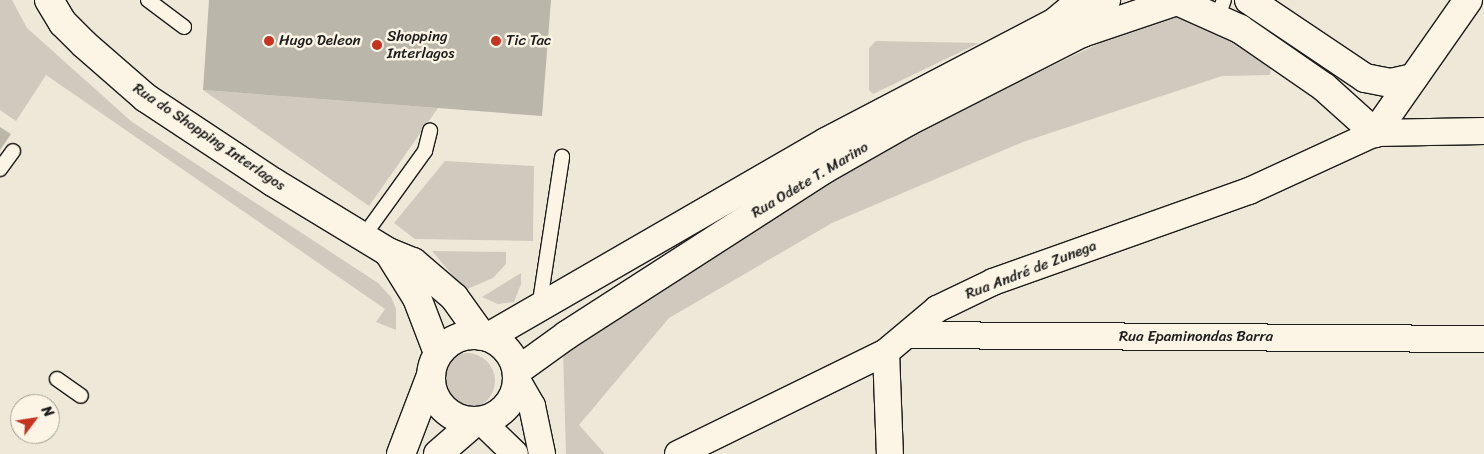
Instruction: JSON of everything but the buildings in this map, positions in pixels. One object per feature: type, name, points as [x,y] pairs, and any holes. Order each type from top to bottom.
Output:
[{"type":"street","name":"Rua do Shopping Interlagos","points":[[49,0],[63,23],[84,44],[146,98],[273,182],[388,252],[413,262],[454,297],[485,337]]},
{"type":"street","name":"Rua Odete T. Marino","points":[[485,337],[539,309],[826,142],[1054,23],[1081,0]]},
{"type":"street","name":"Rua Odete T. Marino","points":[[517,375],[592,318],[823,170],[908,122],[1082,33],[1106,0]]},
{"type":"street","points":[[1375,134],[1468,0]]},
{"type":"street","points":[[1082,33],[1176,1],[1219,12],[1324,87],[1375,134],[1484,131]]},
{"type":"street","points":[[1219,12],[1255,2],[1365,78],[1391,83],[1413,78]]},
{"type":"street","name":"Rua André de Zunega","points":[[678,454],[886,352],[937,309],[993,282],[1249,191],[1375,134]]},
{"type":"street","points":[[388,252],[417,298],[434,366],[440,406],[451,416],[478,422],[515,454]]},
{"type":"street","points":[[400,454],[434,366],[450,341],[467,335],[485,337],[508,350],[517,375],[532,406],[542,454]]},
{"type":"street","name":"Rua Epaminondas Barra","points":[[908,335],[1484,339]]},
{"type":"street","points":[[886,352],[890,454]]},
{"type":"street","points":[[438,454],[478,422],[495,417],[508,406],[516,392],[517,375]]},
{"type":"lane","points":[[148,0],[184,27]]},
{"type":"lane","points":[[363,237],[425,151],[430,131]]},
{"type":"lane","points":[[0,169],[13,151]]},
{"type":"lane","points":[[539,309],[562,157]]},
{"type":"lane","points":[[57,379],[81,396]]},
{"type":"shaded area","points":[[0,0],[12,0],[27,28],[132,122],[378,283],[391,297],[396,309],[396,330],[376,322],[385,309],[46,75],[16,121],[0,110]]},
{"type":"shaded area","points":[[1183,14],[1261,55],[1271,67],[1270,75],[1222,76],[1023,142],[832,223],[669,318],[579,425],[605,454],[566,454],[563,350],[842,173],[938,120],[1142,23]]},
{"type":"shaded area","points":[[876,41],[979,43],[873,94],[869,90],[869,48]]},
{"type":"shaded area","points":[[203,90],[438,108],[369,206]]},
{"type":"shaded area","points":[[445,161],[534,166],[533,241],[415,239],[394,223]]},
{"type":"shaded area","points":[[432,251],[506,252],[506,264],[493,278],[465,290]]},
{"type":"shaded area","points":[[521,273],[521,284],[514,302],[498,304],[482,297]]},
{"type":"shaded area","points":[[467,353],[478,355],[487,361],[493,370],[495,381],[493,392],[487,401],[478,407],[467,409],[456,407],[447,401],[441,392],[439,381],[441,370],[447,361],[456,355]]},
{"type":"place","name":"Hugo Deleon","points":[[269,41]]},
{"type":"place","name":"Tic Tac","points":[[496,41]]},
{"type":"place","name":"Shopping Interlagos","points":[[377,45]]}]
